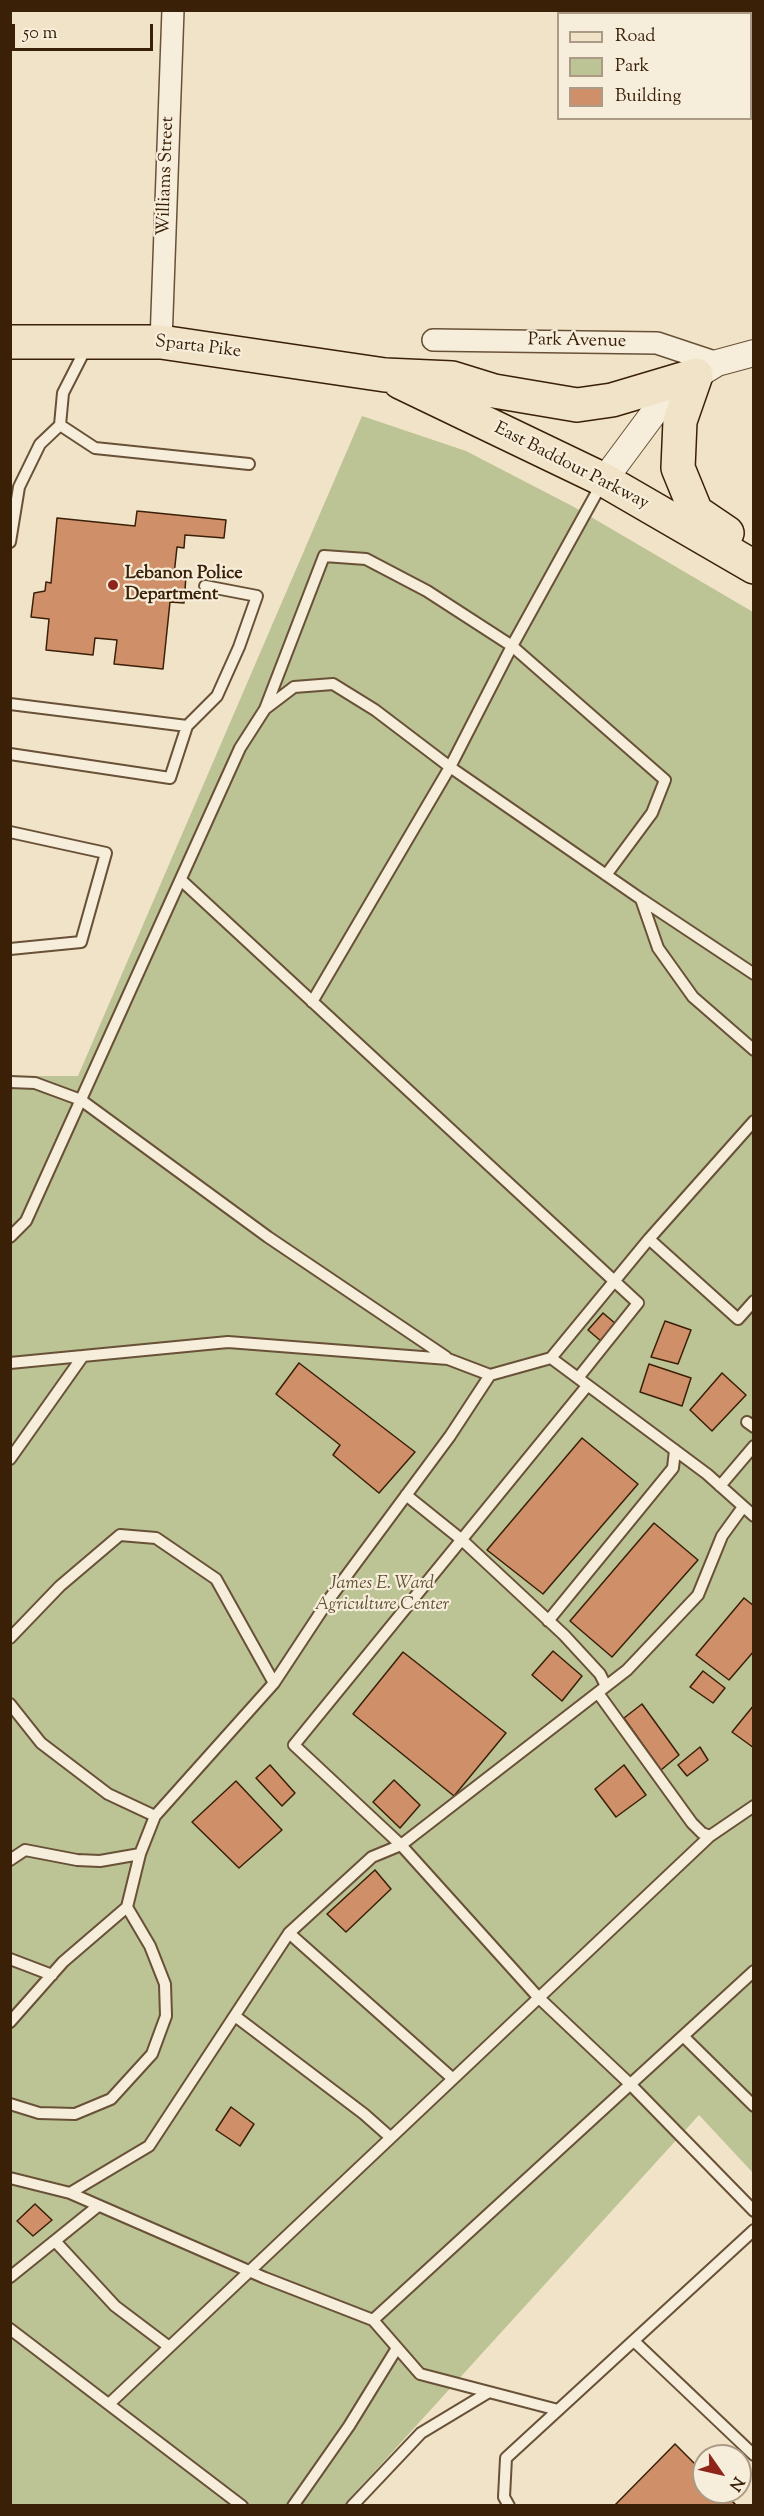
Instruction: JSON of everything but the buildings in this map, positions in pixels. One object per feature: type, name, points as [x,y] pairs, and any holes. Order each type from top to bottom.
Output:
[{"type":"main road","name":"Sparta Pike","points":[[10,342],[160,342],[385,375]]},
{"type":"main road","points":[[385,375],[452,378],[494,391],[577,405],[612,400],[706,369]]},
{"type":"main road","points":[[706,369],[680,421],[678,468],[696,512],[730,535],[753,566]]},
{"type":"main road","name":"East Baddour Parkway","points":[[385,375],[604,480],[753,566]]},
{"type":"street","name":"Williams Street","points":[[160,342],[173,10]]},
{"type":"street","name":"Park Avenue","points":[[433,340],[657,343],[706,369]]},
{"type":"street","points":[[604,480],[656,410],[706,369],[753,353]]},
{"type":"lane","points":[[10,542],[19,487],[40,444],[60,425],[63,393],[90,342]]},
{"type":"lane","points":[[60,425],[95,448],[249,464]]},
{"type":"lane","points":[[312,1002],[450,767],[512,646],[604,480]]},
{"type":"lane","points":[[10,1237],[26,1221],[240,748],[265,709],[324,556],[366,559],[427,591],[512,646],[664,780],[652,813],[606,875]]},
{"type":"lane","points":[[10,754],[170,778],[187,726],[217,696],[239,647],[257,596],[205,586]]},
{"type":"lane","points":[[265,709],[294,687],[333,684],[375,710],[450,767],[753,974]]},
{"type":"lane","points":[[10,704],[187,726]]},
{"type":"lane","points":[[10,832],[106,853],[81,942],[10,949]]},
{"type":"lane","points":[[181,880],[638,1303],[578,1378]]},
{"type":"lane","points":[[641,899],[658,948],[693,997],[753,1050]]},
{"type":"lane","points":[[10,1082],[36,1083],[81,1100],[268,1237],[448,1359],[490,1375],[551,1358],[613,1280],[753,1121]]},
{"type":"lane","points":[[649,1239],[738,1319],[753,1301]]},
{"type":"lane","points":[[10,1363],[228,1342],[448,1359]]},
{"type":"lane","points":[[10,1459],[83,1356]]},
{"type":"lane","points":[[551,1358],[675,1450],[753,1516]]},
{"type":"lane","points":[[10,2022],[52,1975],[127,1907],[140,1854],[155,1816],[274,1683],[330,1598],[450,1436],[490,1375]]},
{"type":"lane","points":[[587,1386],[294,1745],[401,1845],[538,1997],[630,2084],[753,2211]]},
{"type":"lane","points":[[720,1486],[753,1446]]},
{"type":"lane","points":[[548,1621],[673,1468],[675,1450]]},
{"type":"lane","points":[[406,1495],[462,1540],[600,1674],[602,1690],[692,1823],[702,1833],[710,1836]]},
{"type":"lane","points":[[70,2193],[149,2146],[289,1933],[372,1857],[401,1845],[627,1670],[698,1595],[722,1536],[743,1507]]},
{"type":"lane","points":[[10,1638],[60,1586],[120,1535],[156,1538],[216,1579],[274,1683]]},
{"type":"lane","points":[[10,1704],[41,1743],[108,1794],[155,1816]]},
{"type":"lane","points":[[108,2404],[710,1836],[753,1806]]},
{"type":"lane","points":[[10,1860],[25,1850],[77,1860],[100,1860],[140,1854]]},
{"type":"lane","points":[[10,2103],[39,2113],[75,2114],[111,2099],[152,2054],[166,2016],[165,1984],[150,1946],[127,1907]]},
{"type":"lane","points":[[289,1933],[452,2078]]},
{"type":"lane","points":[[10,1959],[52,1975]]},
{"type":"lane","points":[[372,2320],[753,1971]]},
{"type":"lane","points":[[235,2016],[364,2114],[390,2137]]},
{"type":"lane","points":[[683,2036],[753,2106]]},
{"type":"lane","points":[[10,2178],[70,2193],[248,2271],[372,2320],[420,2374],[558,2410]]},
{"type":"lane","points":[[10,2277],[99,2206]]},
{"type":"lane","points":[[509,2505],[504,2497],[506,2458],[753,2230]]},
{"type":"lane","points":[[55,2241],[115,2306],[168,2346]]},
{"type":"lane","points":[[10,2329],[242,2505]]},
{"type":"lane","points":[[634,2341],[753,2455]]},
{"type":"lane","points":[[293,2505],[349,2426],[397,2348]]},
{"type":"lane","points":[[352,2505],[421,2433],[489,2392]]},
{"type":"green space","name":"James E. Ward Agriculture Center","points":[[362,416],[466,451],[574,507],[753,612],[753,2173],[699,2115],[344,2505],[11,2506],[11,1076],[78,1076]]},
{"type":"place","name":"Lebanon Police Department","points":[[113,585]]}]
